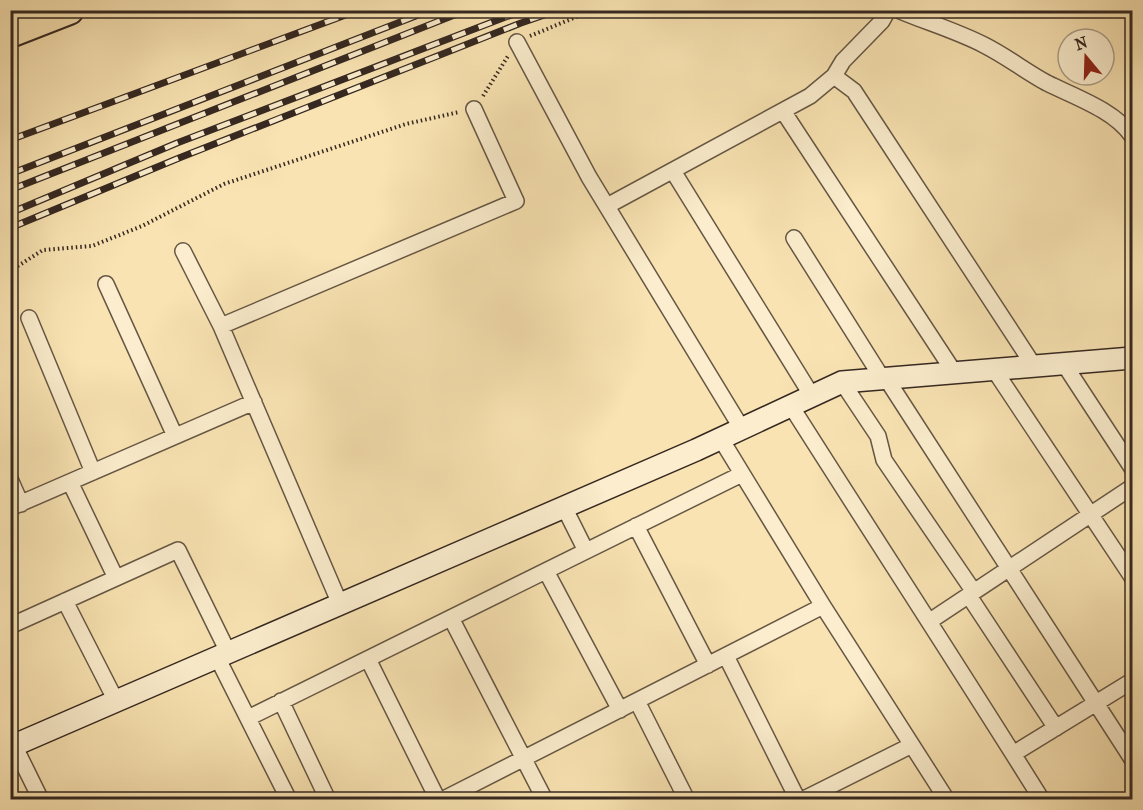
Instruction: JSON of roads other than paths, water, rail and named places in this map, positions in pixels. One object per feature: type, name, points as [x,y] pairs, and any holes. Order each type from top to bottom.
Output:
[{"type":"highway","points":[[10,33],[69,10]]},
{"type":"street","points":[[607,206],[810,96],[834,76],[843,61],[882,21],[888,10]]},
{"type":"street","points":[[898,10],[981,43],[1043,81],[1112,117],[1132,136]]},
{"type":"street","points":[[517,42],[607,206],[742,429]]},
{"type":"street","points":[[834,76],[854,91],[1034,366]]},
{"type":"street","points":[[221,326],[516,201],[474,109]]},
{"type":"street","points":[[783,111],[954,372]]},
{"type":"street","points":[[673,171],[812,396]]},
{"type":"street","points":[[794,238],[1132,759]]},
{"type":"street","points":[[183,251],[221,326],[340,604]]},
{"type":"street","points":[[106,284],[175,436]]},
{"type":"street","points":[[29,318],[93,472]]},
{"type":"street","points":[[41,800],[12,746],[721,439],[842,382],[1132,358]]},
{"type":"street","points":[[1064,364],[1132,468]]},
{"type":"street","points":[[993,368],[1132,577]]},
{"type":"street","points":[[842,382],[878,436],[884,460],[1056,728]]},
{"type":"street","points":[[10,480],[16,506],[254,402]]},
{"type":"street","points":[[791,406],[1042,800]]},
{"type":"street","points":[[721,439],[823,606],[947,800]]},
{"type":"street","points":[[248,718],[742,474]]},
{"type":"street","points":[[70,482],[116,578]]},
{"type":"street","points":[[930,621],[1132,487]]},
{"type":"street","points":[[564,507],[586,551]]},
{"type":"street","points":[[636,526],[708,665]]},
{"type":"street","points":[[10,626],[178,550],[248,718],[290,800]]},
{"type":"street","points":[[546,571],[620,710]]},
{"type":"street","points":[[65,601],[116,701]]},
{"type":"street","points":[[368,659],[440,800],[823,606]]},
{"type":"street","points":[[451,618],[545,800]]},
{"type":"street","points":[[726,656],[800,800],[912,745]]},
{"type":"street","points":[[1013,754],[1132,681]]},
{"type":"street","points":[[281,701],[328,800]]},
{"type":"street","points":[[637,701],[687,800]]},
{"type":"railway","points":[[10,140],[359,10]]},
{"type":"railway","points":[[10,174],[431,10]]},
{"type":"railway","points":[[10,190],[467,10]]},
{"type":"railway","points":[[10,213],[177,143],[524,10]]},
{"type":"railway","points":[[10,228],[179,158],[559,10]]}]
